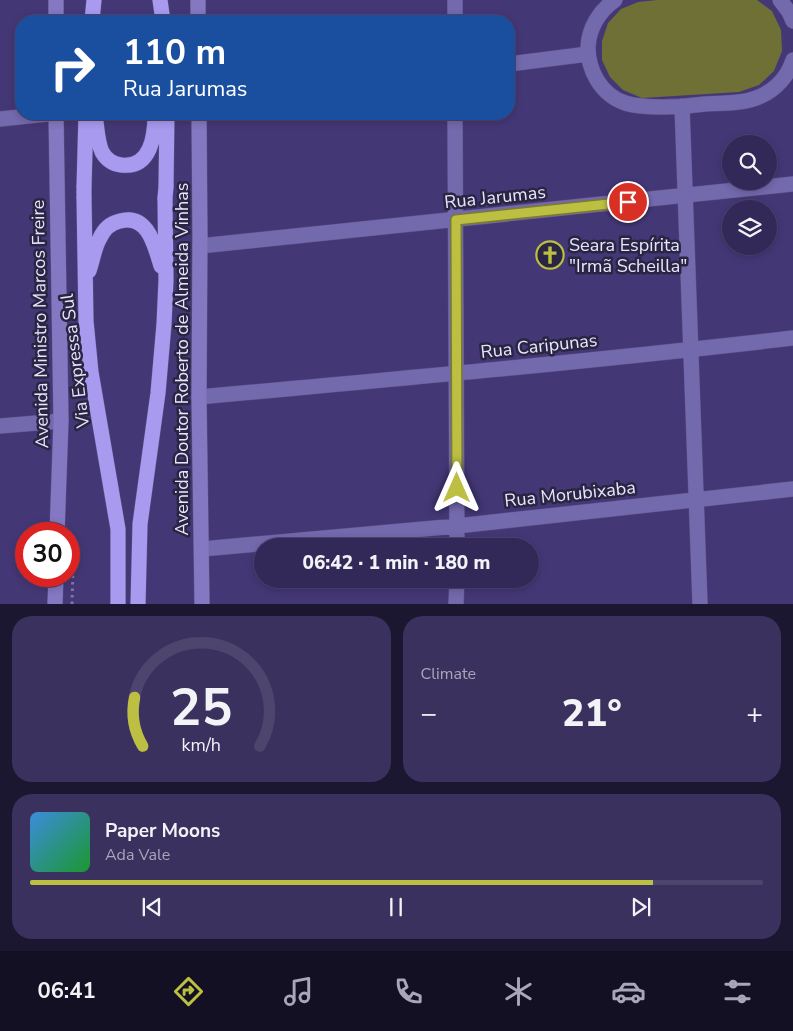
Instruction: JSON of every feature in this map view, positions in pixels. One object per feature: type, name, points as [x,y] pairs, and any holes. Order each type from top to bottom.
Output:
[{"type":"highway","points":[[93,15],[94,0]]},
{"type":"highway","points":[[160,0],[162,15]]},
{"type":"highway","name":"Via Expressa Sul","points":[[86,120],[84,192],[86,321],[91,372],[118,529],[118,604]]},
{"type":"highway","points":[[96,120],[103,154],[108,160],[115,163],[129,165],[137,163],[145,156],[152,143],[155,120]]},
{"type":"highway","points":[[138,604],[140,524],[164,324],[167,120]]},
{"type":"highway","points":[[85,284],[99,238],[108,227],[126,219],[134,220],[141,224],[152,237],[166,280]]},
{"type":"main road","points":[[56,0],[56,15]]},
{"type":"main road","points":[[198,0],[198,15]]},
{"type":"main road","name":"Avenida Ministro Marcos Freire","points":[[56,120],[61,421],[57,522]]},
{"type":"main road","name":"Avenida Doutor Roberto de Almeida Vinhas","points":[[199,120],[199,397],[202,604]]},
{"type":"main road","points":[[55,604],[56,587]]},
{"type":"street","points":[[455,0],[455,15]]},
{"type":"street","points":[[615,0],[599,14],[592,26],[588,40],[588,54],[593,74],[605,90],[622,102],[637,106],[682,106],[746,101],[760,97],[773,89],[784,78],[793,60]]},
{"type":"street","points":[[780,0],[793,21]]},
{"type":"street","points":[[515,63],[588,54]]},
{"type":"street","points":[[682,106],[700,604]]},
{"type":"street","points":[[0,119],[15,117]]},
{"type":"street","points":[[455,120],[457,538]]},
{"type":"street","name":"Rua Jarumas","points":[[200,246],[793,184]]},
{"type":"street","name":"Rua Caripunas","points":[[199,397],[456,374],[793,338]]},
{"type":"street","points":[[0,426],[61,421]]},
{"type":"street","name":"Rua Morubixaba","points":[[202,549],[458,526],[793,489]]},
{"type":"street","points":[[456,604],[457,588]]},
{"type":"shaded area","points":[[657,0],[757,0],[772,11],[781,30],[782,51],[774,71],[759,85],[739,92],[642,98],[623,90],[610,77],[602,60],[602,41],[608,23],[621,9],[638,2]]},
{"type":"place","name":"Seara Espírita \"Irmã Scheilla\"","points":[[550,255]]},
{"type":"route","points":[[457,488],[456,220],[628,202]]}]
